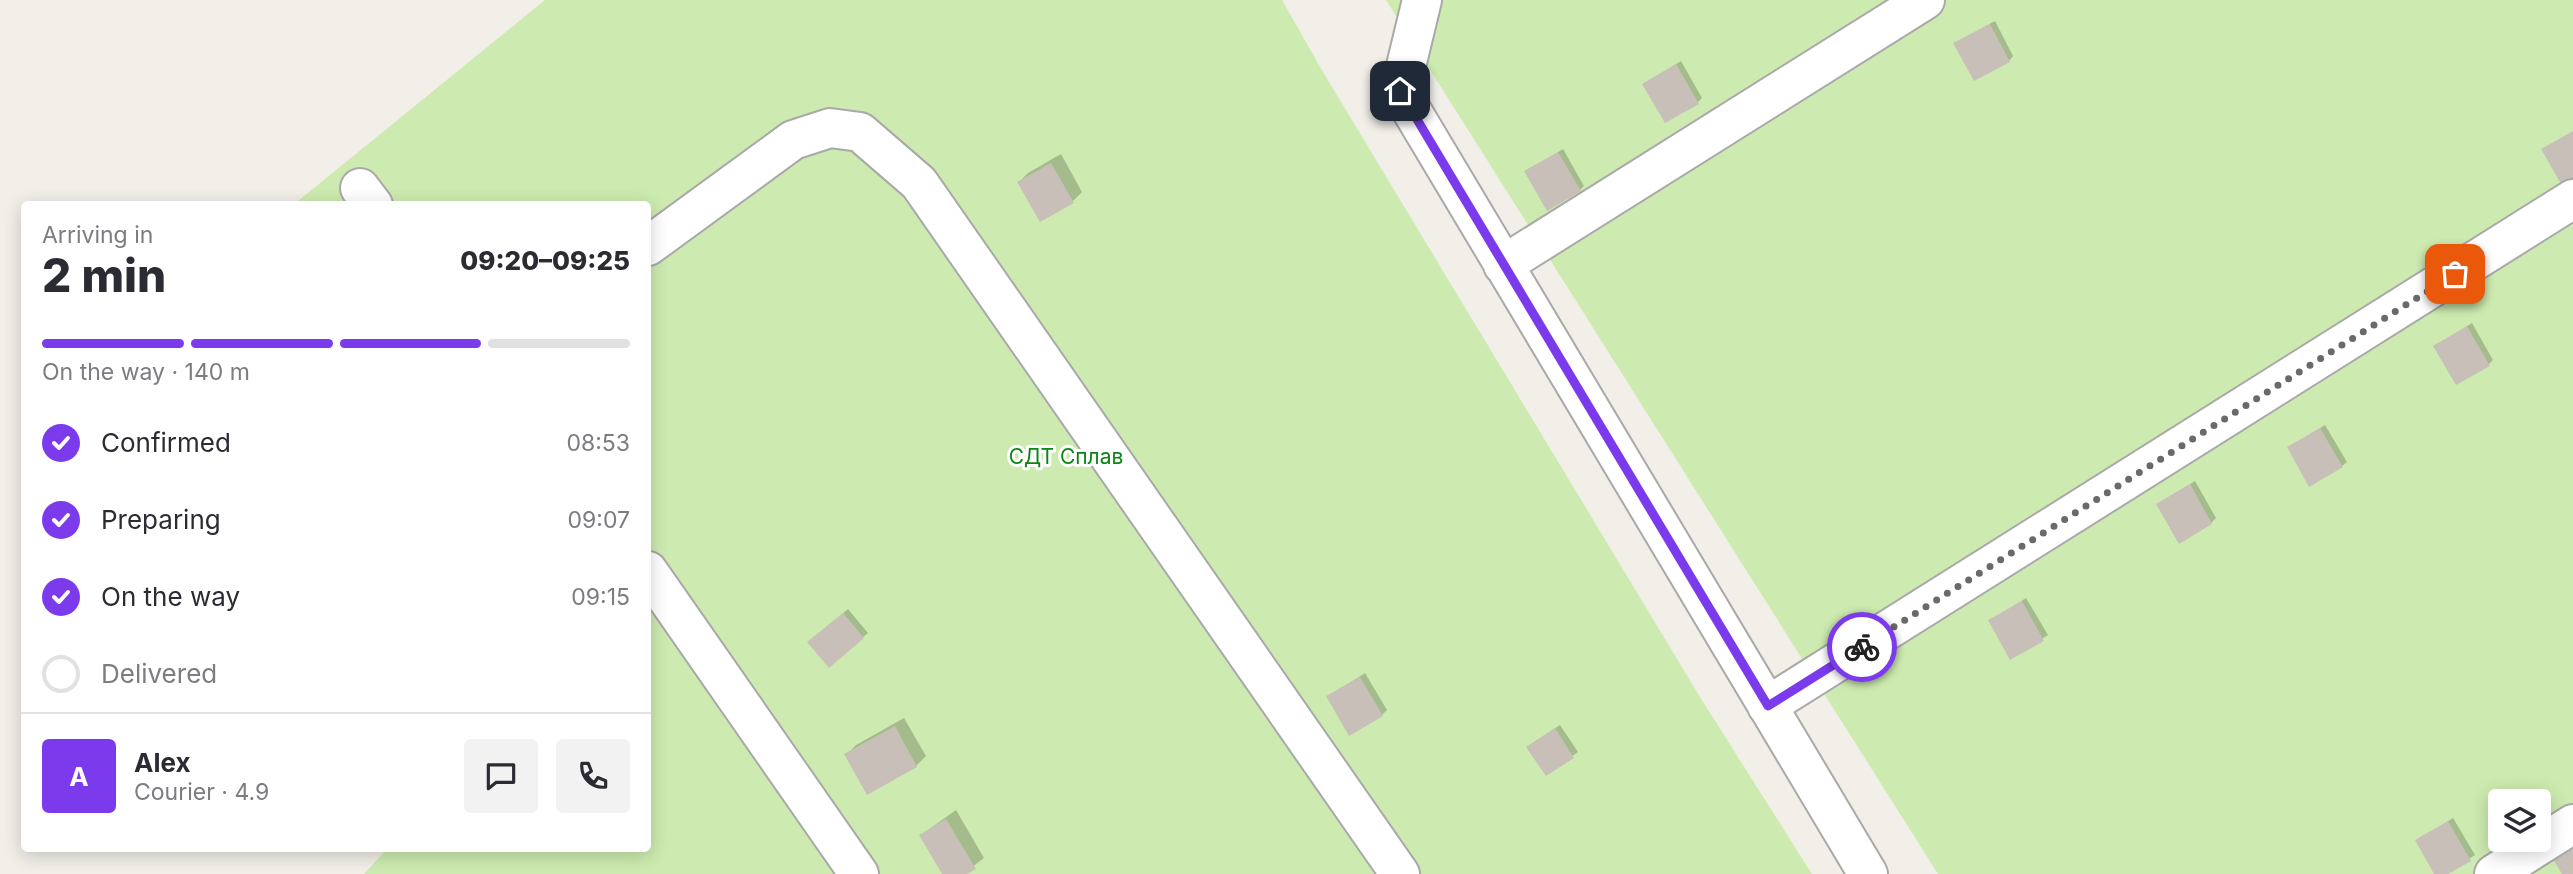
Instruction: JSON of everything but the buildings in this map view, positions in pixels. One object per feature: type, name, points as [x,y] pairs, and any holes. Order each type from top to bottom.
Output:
[{"type":"street","points":[[1503,265],[1925,0]]},
{"type":"street","points":[[1423,2],[1400,91],[1868,874]]},
{"type":"street","points":[[651,244],[793,140],[830,128],[860,132],[919,183],[1400,874]]},
{"type":"street","points":[[1768,706],[2573,200]]},
{"type":"street","points":[[651,575],[859,874]]},
{"type":"street","points":[[2494,874],[2573,824]]},
{"type":"green space","name":"СДТ Сплав","points":[[545,0],[1282,0],[1700,697],[1812,874],[364,874],[384,852],[651,852],[651,201],[298,201]]},
{"type":"green space","points":[[1386,0],[2573,0],[2573,874],[1938,874]]},
{"type":"way so far","points":[[1862,647],[2455,274]]},
{"type":"route","points":[[1400,91],[1768,706],[1862,647]]}]
